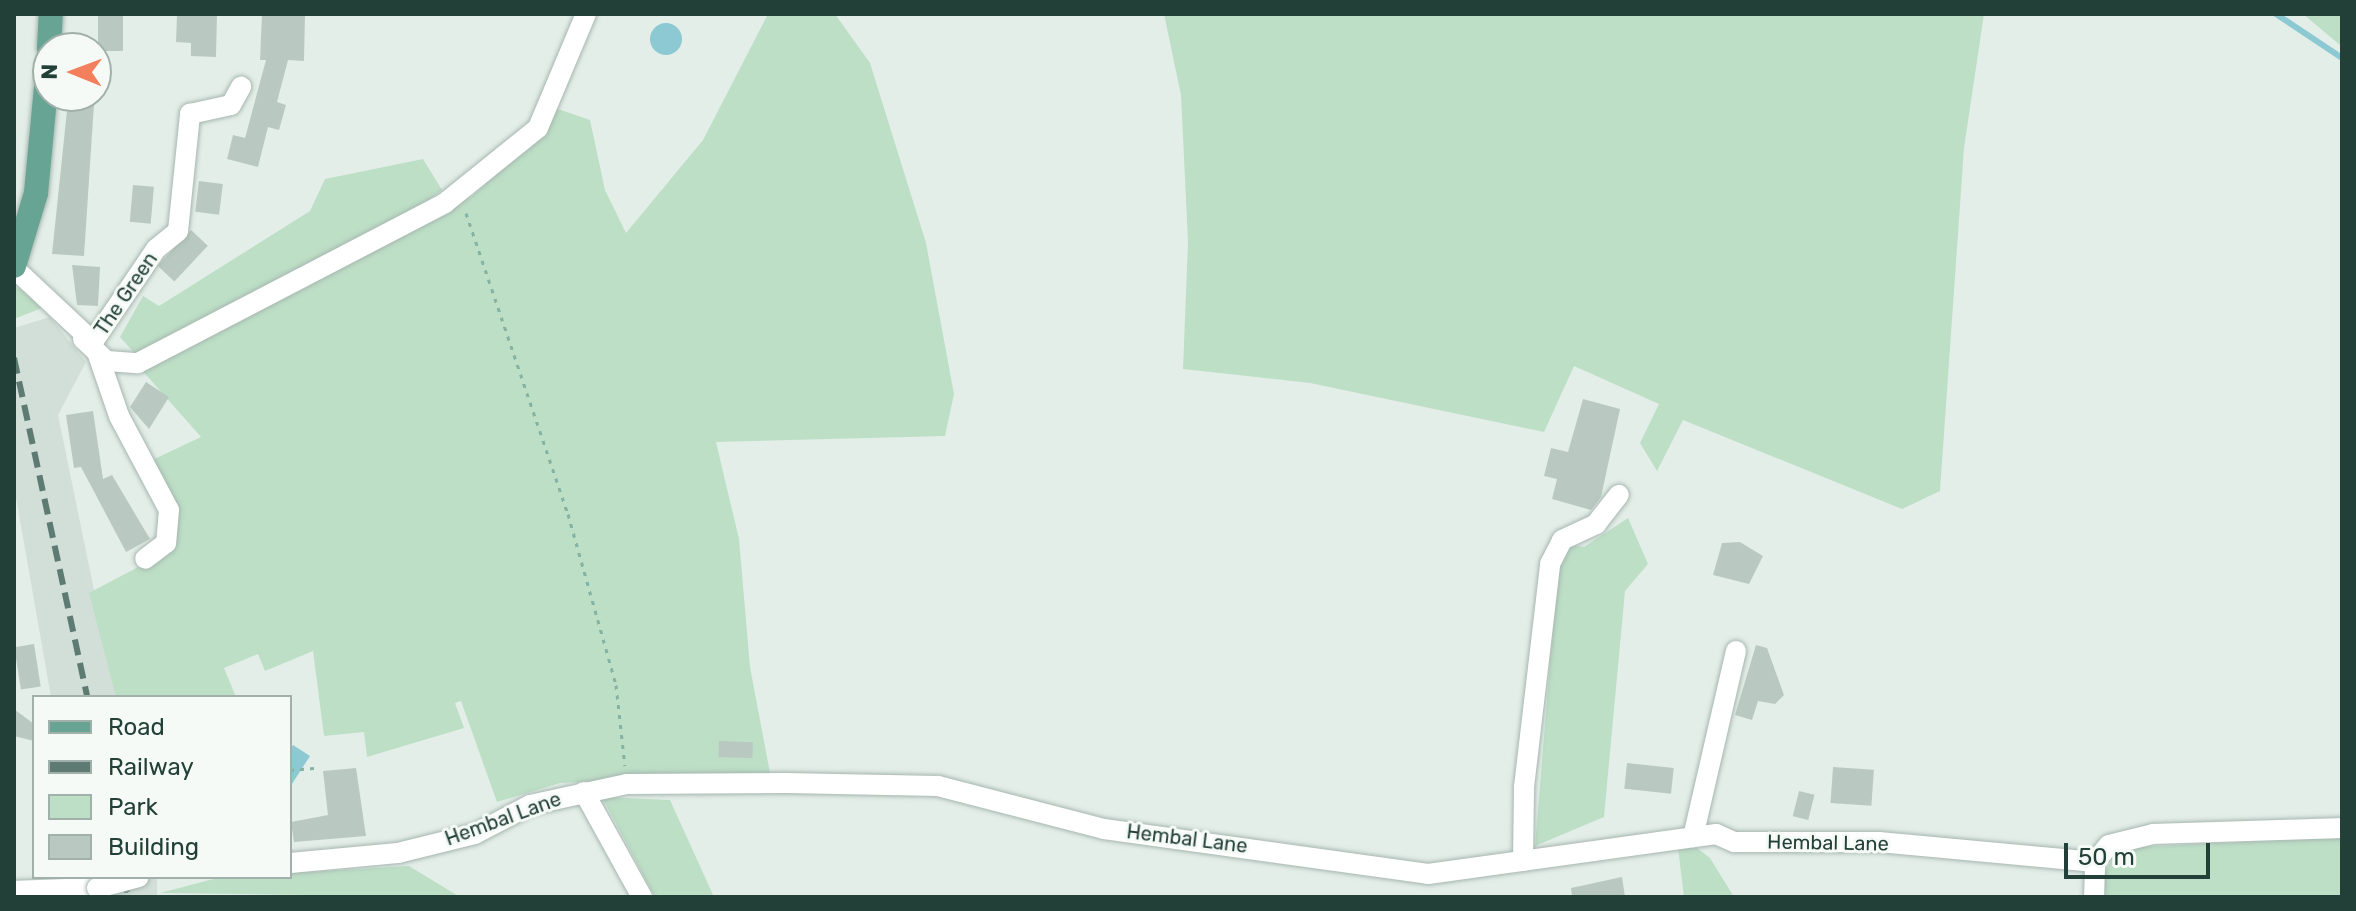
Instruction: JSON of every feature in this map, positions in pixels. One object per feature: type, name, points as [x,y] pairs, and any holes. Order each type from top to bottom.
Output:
[{"type":"main road","points":[[14,267],[36,193],[44,112]]},
{"type":"street","points":[[90,345],[107,361],[138,363],[459,193],[538,128],[586,14]]},
{"type":"street","name":"The Green","points":[[14,267],[90,345],[101,335],[156,249],[178,231],[190,114],[231,105],[241,87]]},
{"type":"street","points":[[90,345],[114,403],[169,510],[166,543],[145,559]]},
{"type":"street","points":[[1523,861],[1524,787],[1550,564],[1562,540],[1596,524],[1619,495]]},
{"type":"street","points":[[1693,837],[1736,651]]},
{"type":"street","name":"Hembal Lane","points":[[292,863],[398,853],[475,834],[530,805],[627,784],[938,786],[1104,829],[1428,874],[1693,837],[1879,842],[2095,862]]},
{"type":"street","points":[[584,792],[642,897]]},
{"type":"street","points":[[2094,897],[2095,862],[2109,845],[2153,834],[2342,828]]},
{"type":"street","points":[[14,891],[97,888],[131,879]]},
{"type":"path","points":[[459,193],[568,514],[616,685],[626,778]]},
{"type":"path","points":[[292,770],[314,768]]},
{"type":"shaded area","points":[[50,317],[86,362],[58,415],[116,695],[51,695],[14,486],[14,328]]},
{"type":"shaded area","points":[[80,879],[157,879],[157,897],[80,897]]},
{"type":"green space","points":[[768,14],[835,14],[870,63],[926,243],[954,394],[945,436],[716,442],[739,539],[750,667],[770,773],[560,783],[497,802],[461,701],[455,703],[464,728],[367,757],[364,732],[324,736],[313,651],[265,671],[258,654],[224,668],[235,695],[115,695],[89,593],[176,547],[178,519],[150,461],[201,437],[140,368],[459,193],[470,198],[541,134],[555,108],[590,120],[605,190],[626,233],[703,140]]},
{"type":"green space","points":[[1164,14],[1984,14],[1964,148],[1940,491],[1902,509],[1683,420],[1657,471],[1640,443],[1659,404],[1574,366],[1544,432],[1310,383],[1183,369],[1188,242],[1181,95]]},
{"type":"green space","points":[[2303,14],[2342,14],[2342,47],[2340,45]]},
{"type":"green space","points":[[423,159],[442,190],[382,233],[139,358],[120,337],[143,296],[159,306],[310,211],[325,179]]},
{"type":"green space","points":[[16,287],[22,290],[42,308],[14,319]]},
{"type":"green space","points":[[1628,518],[1648,564],[1625,591],[1604,817],[1535,846],[1558,567],[1569,545],[1584,547]]},
{"type":"green space","points":[[602,797],[670,800],[714,897],[655,897]]},
{"type":"green space","points":[[2342,837],[2342,897],[2106,897],[2103,876],[2114,856],[2137,847]]},
{"type":"green space","points":[[1693,845],[1710,858],[1734,897],[1684,897],[1678,848]]},
{"type":"green space","points":[[409,866],[460,897],[160,893],[213,879],[292,879],[292,873]]},
{"type":"water","points":[[666,23],[678,27],[682,39],[678,51],[666,55],[654,51],[650,39],[654,27]]},
{"type":"water","points":[[292,746],[310,756],[292,784]]},
{"type":"building","points":[[98,14],[123,14],[123,51],[112,51],[112,32],[98,32]]},
{"type":"building","points":[[217,14],[216,57],[191,56],[191,43],[176,42],[177,15]]},
{"type":"building","points":[[262,14],[305,14],[304,61],[288,60],[277,102],[286,105],[279,130],[268,127],[258,167],[227,159],[233,135],[245,138],[266,60],[260,60]]},
{"type":"building","points":[[67,112],[93,112],[84,256],[52,254]]},
{"type":"building","points":[[199,181],[223,184],[219,215],[195,212]]},
{"type":"building","points":[[133,185],[154,187],[151,224],[130,222]]},
{"type":"building","points":[[191,230],[208,246],[174,282],[158,266]]},
{"type":"building","points":[[72,265],[100,267],[98,306],[77,305]]},
{"type":"building","points":[[146,382],[169,397],[149,429],[130,407]]},
{"type":"building","points":[[1583,399],[1620,409],[1601,497],[1591,510],[1552,499],[1557,479],[1544,476],[1551,448],[1568,452]]},
{"type":"building","points":[[93,411],[103,479],[112,475],[150,539],[126,552],[81,467],[74,468],[66,415]]},
{"type":"building","points":[[1740,542],[1763,556],[1749,584],[1713,575],[1722,543]]},
{"type":"building","points":[[34,644],[41,686],[21,690],[14,647]]},
{"type":"building","points":[[1756,645],[1767,648],[1784,695],[1775,704],[1758,701],[1752,720],[1735,715]]},
{"type":"building","points":[[14,709],[32,722],[32,740],[14,736]]},
{"type":"building","points":[[719,741],[753,742],[752,758],[718,757]]},
{"type":"building","points":[[1627,763],[1674,768],[1671,794],[1624,789]]},
{"type":"building","points":[[1833,767],[1874,770],[1871,806],[1830,803]]},
{"type":"building","points":[[356,768],[366,836],[294,842],[292,822],[328,815],[323,771]]},
{"type":"building","points":[[1799,791],[1815,795],[1808,820],[1793,816]]},
{"type":"building","points":[[1622,877],[1625,897],[1572,897],[1571,888]]},
{"type":"waterway","points":[[2276,14],[2342,58]]},
{"type":"railway","points":[[14,358],[87,695]]},
{"type":"railway","points":[[124,879],[128,897]]}]
